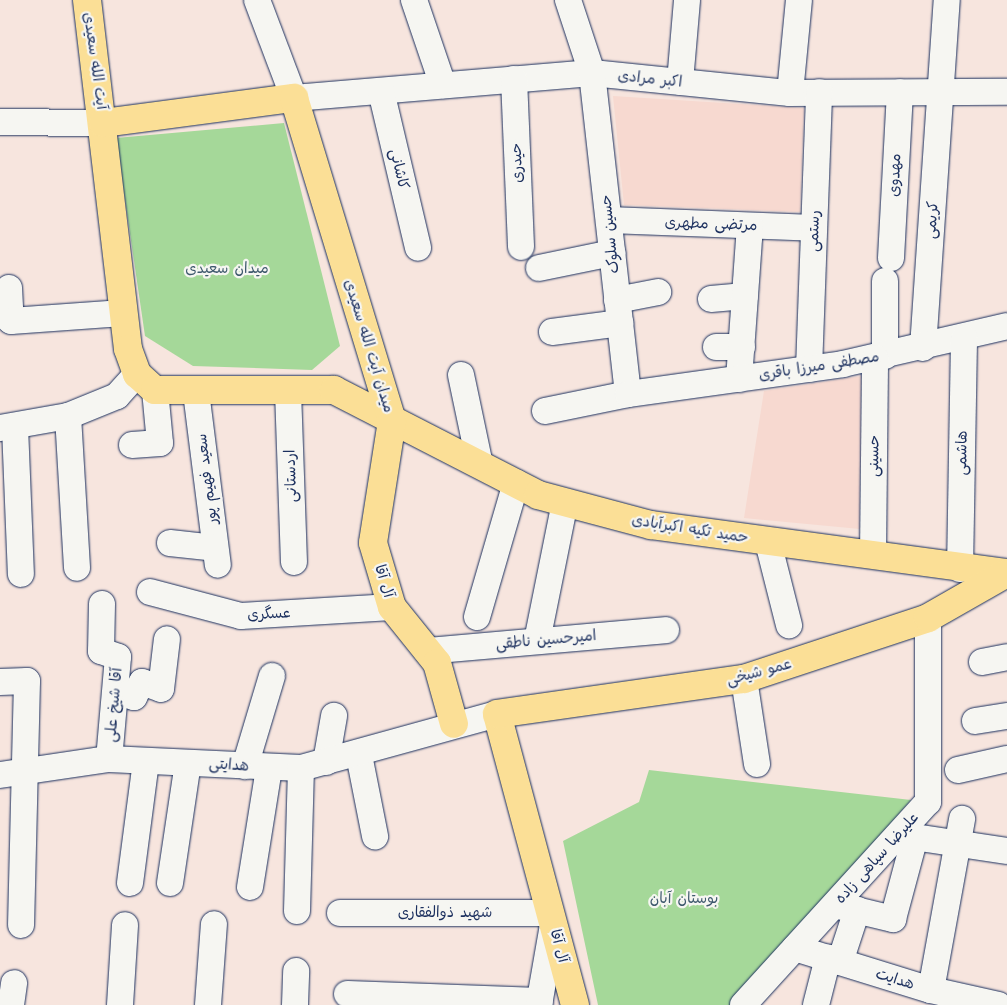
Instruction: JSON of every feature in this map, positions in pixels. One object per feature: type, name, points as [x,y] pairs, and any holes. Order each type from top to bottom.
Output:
[{"type":"main road","name":"آیت الله سعیدی","points":[[87,0],[103,123]]},
{"type":"main road","points":[[146,382],[123,313],[103,123],[294,98]]},
{"type":"main road","name":"میدان آیت الله سعیدی","points":[[294,98],[392,421]]},
{"type":"main road","name":"میدان آیت الله سعیدی","points":[[146,382],[196,392],[334,390],[392,421]]},
{"type":"main road","name":"حمید تکیه اکبرآبادی","points":[[392,421],[516,483],[564,502],[651,525],[873,555],[960,570],[1006,574]]},
{"type":"main road","name":"آل آقا","points":[[392,421],[373,543],[392,607],[437,663],[454,724]]},
{"type":"main road","name":"عمو شیخی","points":[[497,714],[744,679],[928,618],[1006,574]]},
{"type":"main road","name":"آل آقا","points":[[497,714],[575,1005]]},
{"type":"street","points":[[256,0],[294,98]]},
{"type":"street","points":[[414,0],[443,85]]},
{"type":"street","name":"حسین سلوک","points":[[568,0],[592,73],[628,394]]},
{"type":"street","points":[[680,82],[687,0]]},
{"type":"street","points":[[790,93],[798,0]]},
{"type":"street","name":"کریمی","points":[[923,348],[947,0]]},
{"type":"street","name":"اکبر مرادی","points":[[294,98],[592,73],[790,93],[1007,92]]},
{"type":"street","name":"حیدری","points":[[514,80],[521,247]]},
{"type":"street","name":"کاشانی","points":[[380,90],[418,248]]},
{"type":"street","name":"رستمی","points":[[809,369],[819,92]]},
{"type":"street","name":"مهدوی","points":[[880,357],[900,92]]},
{"type":"street","points":[[0,122],[103,123]]},
{"type":"street","name":"مرتضی مطهری","points":[[609,220],[814,228]]},
{"type":"street","points":[[739,379],[750,226]]},
{"type":"street","points":[[539,268],[612,253]]},
{"type":"street","points":[[9,288],[11,321],[123,313]]},
{"type":"street","points":[[552,332],[619,311],[658,292]]},
{"type":"street","points":[[711,299],[745,296]]},
{"type":"street","name":"مصطفی میرزا باقری","points":[[546,411],[628,394],[809,369],[880,357],[1007,326]]},
{"type":"street","name":"هاشمی","points":[[960,570],[964,338]]},
{"type":"street","points":[[716,347],[742,347]]},
{"type":"street","name":"حسینی","points":[[873,555],[880,357]]},
{"type":"street","points":[[461,375],[480,465]]},
{"type":"street","points":[[21,574],[8,428],[68,416],[146,382],[160,442],[132,445]]},
{"type":"street","name":"اردستانی","points":[[288,391],[294,562]]},
{"type":"street","name":"سعید فهیم پور","points":[[170,543],[217,556],[196,392]]},
{"type":"street","points":[[68,416],[77,568]]},
{"type":"street","points":[[477,617],[516,483]]},
{"type":"street","points":[[537,641],[564,502]]},
{"type":"street","points":[[768,542],[789,625]]},
{"type":"street","name":"عسگری","points":[[150,592],[242,616],[392,607]]},
{"type":"street","name":"آقا شیخ علی","points":[[102,604],[101,651],[118,657],[118,692],[109,759]]},
{"type":"street","name":"علیرضا سپاهی زاده","points":[[743,1005],[795,948],[846,908],[908,836],[928,802],[928,618]]},
{"type":"street","name":"امیرحسین ناطقی","points":[[427,651],[666,630]]},
{"type":"street","points":[[118,692],[134,696],[142,682],[161,689],[168,639]]},
{"type":"street","points":[[982,662],[1007,657]]},
{"type":"street","points":[[250,886],[257,767],[272,676]]},
{"type":"street","points":[[744,679],[757,764]]},
{"type":"street","points":[[0,682],[27,682],[12,773],[21,925]]},
{"type":"street","name":"هدایتی","points":[[12,773],[109,759],[301,768],[359,755],[454,724],[497,714]]},
{"type":"street","points":[[326,762],[334,716]]},
{"type":"street","points":[[975,721],[1007,716]]},
{"type":"street","points":[[359,755],[375,836]]},
{"type":"street","points":[[958,770],[1007,759]]},
{"type":"street","points":[[130,883],[146,761]]},
{"type":"street","points":[[170,883],[188,763]]},
{"type":"street","points":[[297,911],[301,768]]},
{"type":"street","points":[[916,993],[960,832]]},
{"type":"street","points":[[816,1005],[834,960],[846,908],[893,919],[908,836],[960,832],[1007,851]]},
{"type":"street","name":"شهید ذوالفقاری","points":[[340,913],[552,919]]},
{"type":"street","points":[[347,994],[386,1000],[540,1003],[552,919]]},
{"type":"street","points":[[208,1005],[214,924]]},
{"type":"street","points":[[120,1005],[125,925]]},
{"type":"street","name":"هدایت","points":[[795,948],[834,960],[916,993],[998,1005]]},
{"type":"street","points":[[295,1005],[296,971]]},
{"type":"shaded area","points":[[613,96],[804,108],[800,212],[624,205]]},
{"type":"shaded area","points":[[862,376],[860,529],[744,518],[764,391]]},
{"type":"green space","name":"میدان سعیدی","points":[[284,123],[340,346],[312,370],[193,366],[145,336],[116,138]]},
{"type":"green space","name":"بوستان آبان","points":[[649,770],[911,800],[733,1005],[598,1005],[563,841],[639,802]]}]
